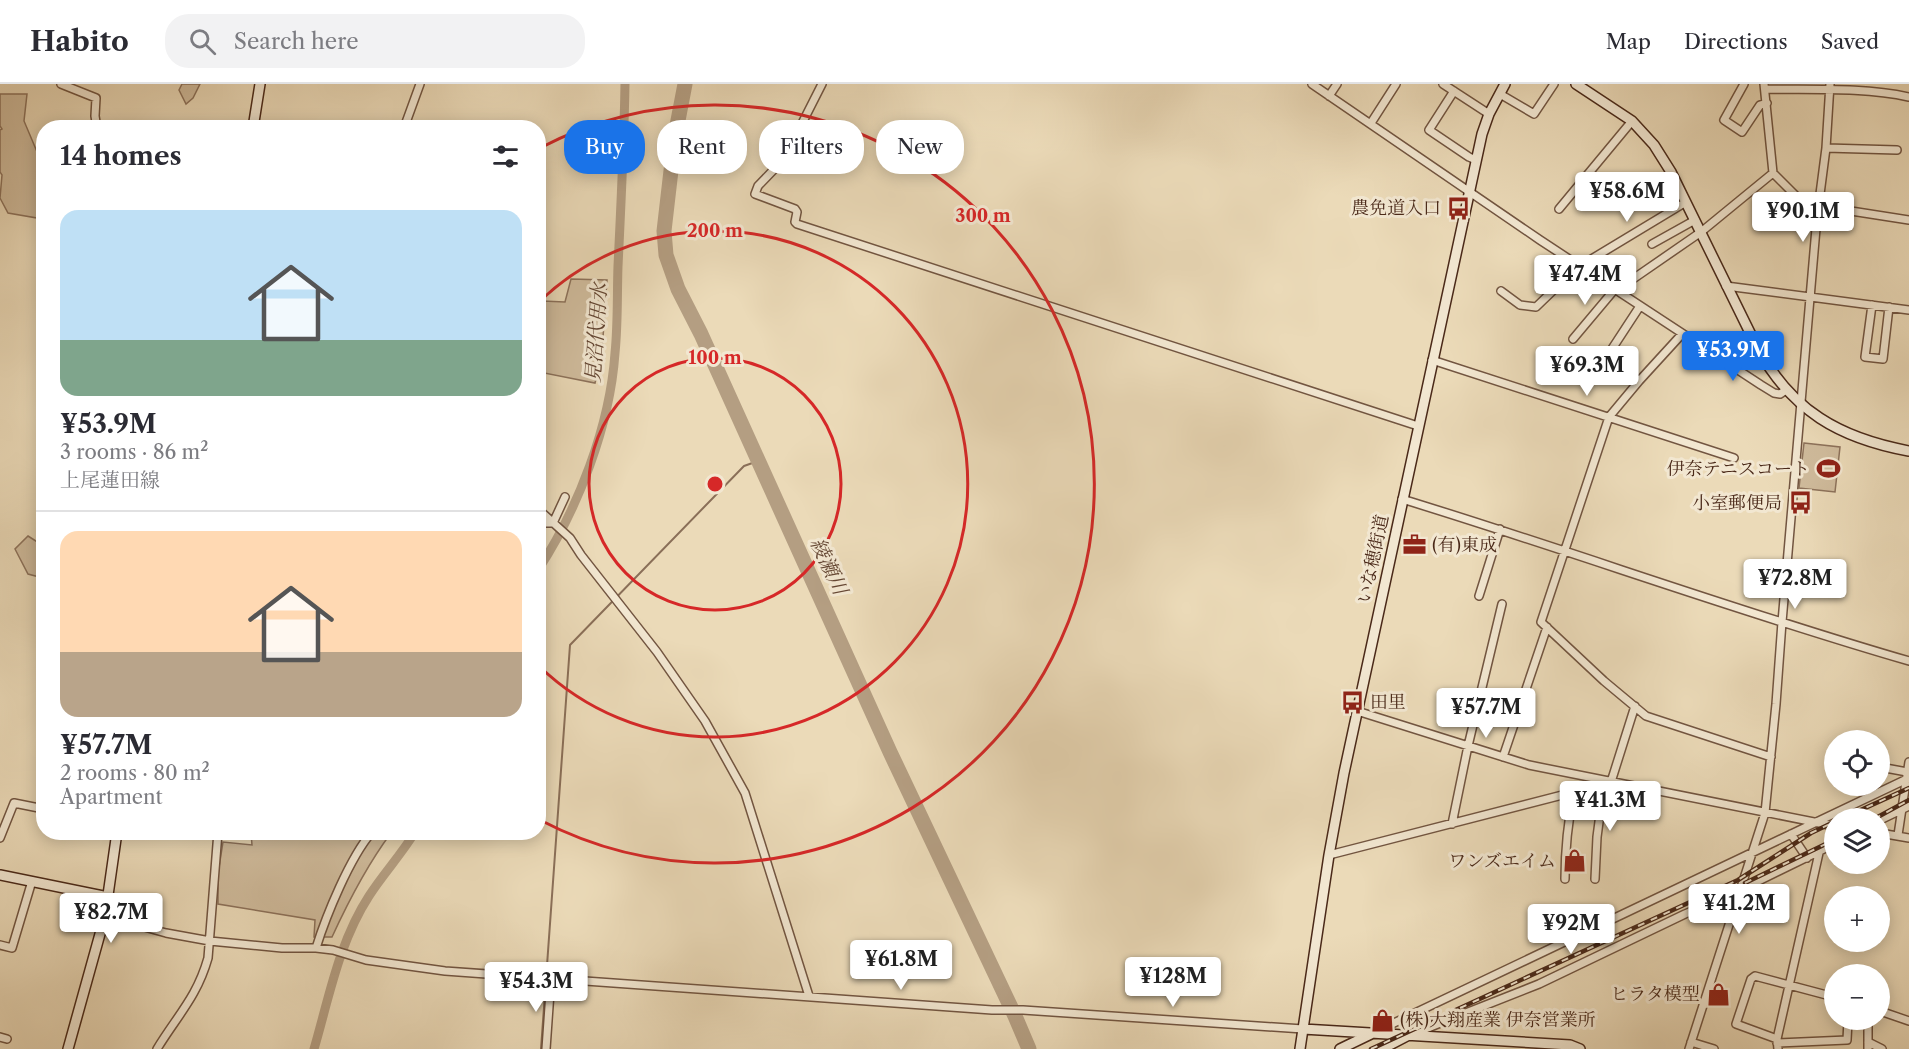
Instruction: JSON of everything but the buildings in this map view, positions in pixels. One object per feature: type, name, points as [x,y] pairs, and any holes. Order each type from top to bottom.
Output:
[{"type":"street","points":[[61,84],[96,98],[96,120]]},
{"type":"street","points":[[254,120],[260,84]]},
{"type":"street","points":[[407,120],[420,84]]},
{"type":"street","points":[[822,84],[784,159],[758,186],[754,194],[795,210],[797,224],[1418,426]]},
{"type":"street","points":[[1312,84],[1682,334],[1768,389],[1780,394],[1786,390]]},
{"type":"street","points":[[1329,96],[1337,84]]},
{"type":"street","points":[[1371,123],[1396,84]]},
{"type":"street","points":[[1443,84],[1489,114]]},
{"type":"street","name":"いな穂街道","points":[[1300,1049],[1329,855],[1402,499],[1482,134],[1489,114],[1505,84]]},
{"type":"street","points":[[1500,94],[1534,114],[1554,84]]},
{"type":"street","points":[[1576,84],[1632,122],[1658,152],[1686,202],[1767,364],[1786,390],[1819,418],[1851,435],[1909,451]]},
{"type":"street","points":[[1744,84],[1724,120],[1742,132],[1760,105],[1767,103]]},
{"type":"street","points":[[1817,217],[1773,173],[1765,87],[1829,87],[1909,97]]},
{"type":"street","points":[[1714,1049],[1690,1046],[1765,813],[1817,217],[1826,148],[1829,87]]},
{"type":"street","points":[[1454,91],[1429,130],[1469,158],[1476,160]]},
{"type":"street","points":[[1559,209],[1632,122]]},
{"type":"street","points":[[1826,148],[1897,150]]},
{"type":"street","points":[[1573,339],[1616,289],[1701,232],[1773,173]]},
{"type":"street","points":[[1580,266],[1686,202]]},
{"type":"street","points":[[1819,206],[1909,220]]},
{"type":"street","points":[[1652,244],[1695,220]]},
{"type":"street","points":[[1502,291],[1520,305],[1536,307],[1563,281],[1580,284],[1590,272]]},
{"type":"street","points":[[1726,286],[1909,310]]},
{"type":"street","points":[[1872,305],[1865,357],[1883,359],[1889,307]]},
{"type":"street","points":[[1639,381],[1606,358],[1640,306]]},
{"type":"street","points":[[1682,334],[1609,417],[1541,622],[1604,681],[1646,716],[1771,757]]},
{"type":"street","points":[[1432,360],[1734,458]]},
{"type":"street","points":[[555,524],[565,497]]},
{"type":"street","points":[[1402,499],[1909,661]]},
{"type":"street","points":[[546,516],[565,533],[657,652],[705,721],[742,786],[809,996]]},
{"type":"street","points":[[546,523],[555,524]]},
{"type":"street","points":[[1479,596],[1500,529]]},
{"type":"street","points":[[1452,824],[1502,604]]},
{"type":"street","points":[[1503,757],[1547,627]]},
{"type":"street","points":[[1595,879],[1596,837],[1607,783],[1635,706]]},
{"type":"street","points":[[1357,711],[1529,765],[1607,783],[1824,824]]},
{"type":"street","points":[[1898,835],[1909,762]]},
{"type":"street","points":[[1890,770],[1908,776]]},
{"type":"street","points":[[1340,1049],[1908,776]]},
{"type":"street","points":[[1329,855],[1607,783]]},
{"type":"street","points":[[1565,879],[1565,846],[1574,792]]},
{"type":"street","points":[[0,838],[14,803],[36,808]]},
{"type":"street","points":[[1890,815],[1909,807]]},
{"type":"street","points":[[1791,834],[1807,858]]},
{"type":"street","points":[[1890,834],[1909,838]]},
{"type":"street","points":[[69,1049],[105,916],[116,840]]},
{"type":"street","points":[[157,1049],[187,1006],[203,976],[210,940],[217,840]]},
{"type":"street","points":[[316,948],[338,895],[365,840]]},
{"type":"street","points":[[1382,1049],[1407,1036],[1539,984],[1824,850]]},
{"type":"street","points":[[1777,1044],[1819,853]]},
{"type":"street","points":[[0,874],[108,897]]},
{"type":"street","points":[[0,945],[12,948],[32,881]]},
{"type":"street","points":[[105,916],[166,933],[282,948],[316,948],[366,960],[445,971],[992,1011],[1023,1010],[1373,1033],[1500,1045],[1570,1046],[1580,1049]]},
{"type":"street","points":[[1824,994],[1755,976],[1751,979],[1736,1024],[1777,1044],[1847,1040],[1848,1030]]},
{"type":"street","points":[[546,1049],[551,978]]},
{"type":"street","points":[[1890,1014],[1909,1021]]},
{"type":"street","points":[[1868,1030],[1868,1046],[1882,1049]]},
{"type":"shaded area","points":[[182,84],[200,84],[193,98],[186,104],[179,90]]},
{"type":"shaded area","points":[[0,94],[27,94],[24,121],[36,149],[36,218],[8,213],[0,198],[2,175],[0,172],[0,130],[2,129],[0,126]]},
{"type":"shaded area","points":[[571,279],[607,280],[602,352],[595,383],[546,373],[546,301],[565,302]]},
{"type":"shaded area","points":[[1804,443],[1840,447],[1835,492],[1799,488]]},
{"type":"shaded area","points":[[28,536],[36,541],[36,576],[28,574],[15,549]]},
{"type":"shaded area","points":[[252,840],[386,840],[359,883],[332,937],[314,937],[315,920],[218,904],[218,874],[223,842],[252,845]]},
{"type":"waterway","name":"見沼代用水","points":[[546,557],[566,521],[590,466],[612,381],[617,331],[625,84]]},
{"type":"waterway","name":"綾瀬川","points":[[685,84],[675,136],[664,231],[666,255],[678,289],[701,334],[890,752],[1029,1049]]},
{"type":"waterway","points":[[541,1049],[570,645],[744,466],[758,461]]},
{"type":"waterway","name":"見沼代用水","points":[[314,1049],[342,951],[350,932],[369,896],[410,840]]},
{"type":"railway","points":[[1865,808],[1909,788]]},
{"type":"railway","points":[[1890,810],[1909,800]]},
{"type":"railway","points":[[1371,1049],[1738,880],[1824,827]]},
{"type":"railway","points":[[1745,883],[1824,845]]},
{"type":"place","name":"農免道入口","points":[[1459,208]]},
{"type":"place","name":"伊奈テニスコート","points":[[1828,469]]},
{"type":"place","name":"小室郵便局","points":[[1800,503]]},
{"type":"place","name":"(有)東成","points":[[1414,545]]},
{"type":"place","name":"田里","points":[[1352,702]]},
{"type":"place","name":"ワンズエイム","points":[[1574,861]]},
{"type":"place","name":"ヒラタ模型","points":[[1718,994]]},
{"type":"place","name":"(株)大翔産業 伊奈営業所","points":[[1382,1020]]}]
